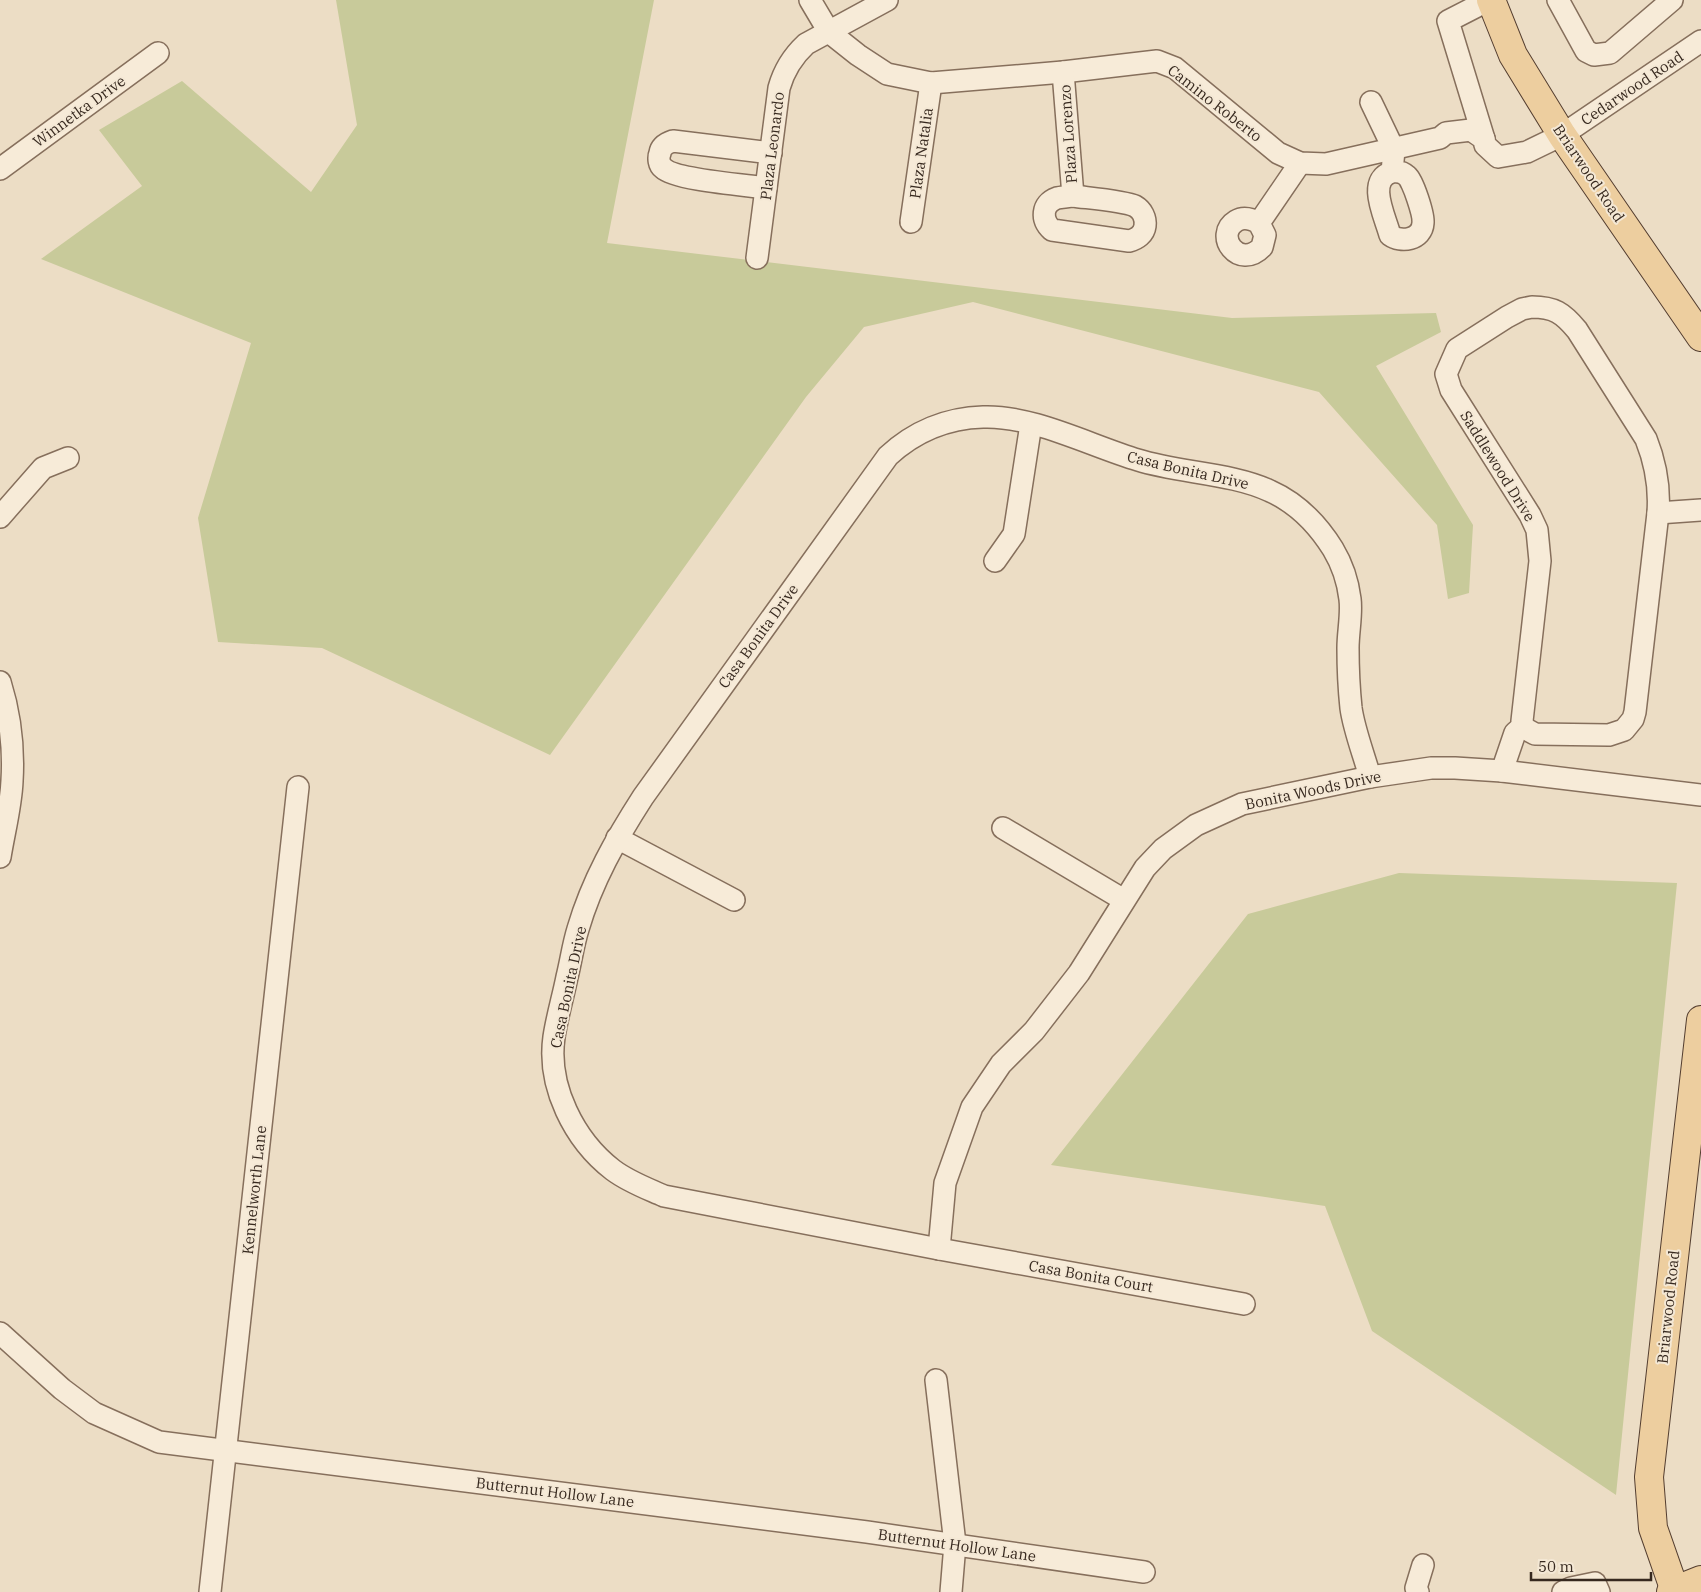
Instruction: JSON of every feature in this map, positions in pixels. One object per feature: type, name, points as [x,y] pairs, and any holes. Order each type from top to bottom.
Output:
[{"type":"main road","name":"Briarwood Road","points":[[1490,0],[1513,55],[1562,135],[1701,337]]},
{"type":"main road","name":"Briarwood Road","points":[[1673,1591],[1653,1528],[1649,1477],[1701,1020]]},
{"type":"main road","points":[[1673,1591],[1701,1580]]},
{"type":"street","points":[[810,0],[829,32]]},
{"type":"street","name":"Plaza Leonardo","points":[[757,258],[779,88],[783,75],[801,48],[817,37],[887,0]]},
{"type":"street","points":[[1490,0],[1448,21],[1485,145],[1498,157],[1527,152],[1562,135]]},
{"type":"street","points":[[1558,0],[1586,51],[1594,55],[1610,53],[1672,0]]},
{"type":"street","name":"Camino Roberto","points":[[829,32],[858,55],[887,74],[931,83],[1063,72],[1157,60],[1175,68],[1278,153],[1300,162],[1326,164],[1440,138],[1446,132],[1471,130],[1484,138]]},
{"type":"street","name":"Cedarwood Road","points":[[1562,135],[1701,41]]},
{"type":"street","name":"Winnetka Drive","points":[[0,168],[158,53]]},
{"type":"street","name":"Plaza Lorenzo","points":[[1063,72],[1073,196]]},
{"type":"street","name":"Plaza Natalia","points":[[911,222],[931,83]]},
{"type":"street","points":[[1371,102],[1394,150],[1392,172]]},
{"type":"street","points":[[766,188],[671,173],[660,164],[659,155],[664,146],[673,141],[771,153]]},
{"type":"street","points":[[1259,223],[1300,162]]},
{"type":"street","name":"Saddlewood Drive","points":[[1543,307],[1552,309],[1566,317],[1577,330],[1646,439],[1653,457],[1660,493],[1633,719],[1624,730],[1609,735],[1535,734],[1529,732],[1523,726],[1524,690],[1540,561],[1537,530],[1530,515],[1451,390],[1446,374],[1457,350],[1522,309],[1543,307]]},
{"type":"street","name":"Casa Bonita Drive","points":[[938,1249],[664,1196],[646,1189],[621,1175],[598,1157],[586,1143],[575,1127],[560,1092],[553,1056],[554,1038],[578,930],[595,881],[617,838],[642,796],[888,456],[899,445],[915,435],[949,422],[967,418],[1016,419],[1139,461],[1253,484],[1286,500],[1315,524],[1334,552],[1342,569],[1349,592],[1351,600],[1348,648],[1351,709],[1370,777]]},
{"type":"street","points":[[996,561],[1014,534],[1031,424]]},
{"type":"street","points":[[0,517],[43,468],[68,458]]},
{"type":"street","points":[[1658,513],[1701,510]]},
{"type":"street","points":[[0,682],[7,705],[10,728],[12,781],[0,856]]},
{"type":"street","points":[[1502,771],[1515,733],[1523,726]]},
{"type":"street","name":"Bonita Woods Drive","points":[[938,1249],[945,1183],[972,1107],[1001,1064],[1034,1031],[1079,973],[1145,868],[1163,849],[1196,825],[1242,804],[1370,777],[1431,768],[1502,771],[1701,795]]},
{"type":"street","name":"Kennelworth Lane","points":[[210,1592],[298,787]]},
{"type":"street","points":[[1003,828],[1124,900]]},
{"type":"street","points":[[617,838],[734,900]]},
{"type":"street","name":"Casa Bonita Court","points":[[938,1249],[1244,1304]]},
{"type":"street","name":"Butternut Hollow Lane","points":[[0,1333],[62,1389],[94,1413],[159,1442],[955,1544],[1144,1572]]},
{"type":"street","points":[[936,1380],[955,1544],[950,1592]]},
{"type":"street","points":[[1418,1592],[1416,1588],[1423,1565]]},
{"type":"street","points":[[1563,1592],[1595,1583],[1600,1592]]},
{"type":"green space","points":[[336,0],[654,0],[607,243],[1232,318],[1436,313],[1441,332],[1376,366],[1473,525],[1469,593],[1448,599],[1437,525],[1319,392],[973,302],[864,327],[806,397],[550,755],[322,648],[218,642],[198,518],[251,343],[41,259],[142,186],[99,130],[182,81],[311,192],[357,125]]},
{"type":"green space","points":[[1399,873],[1677,883],[1616,1495],[1372,1331],[1325,1206],[1051,1165],[1248,914]]}]
